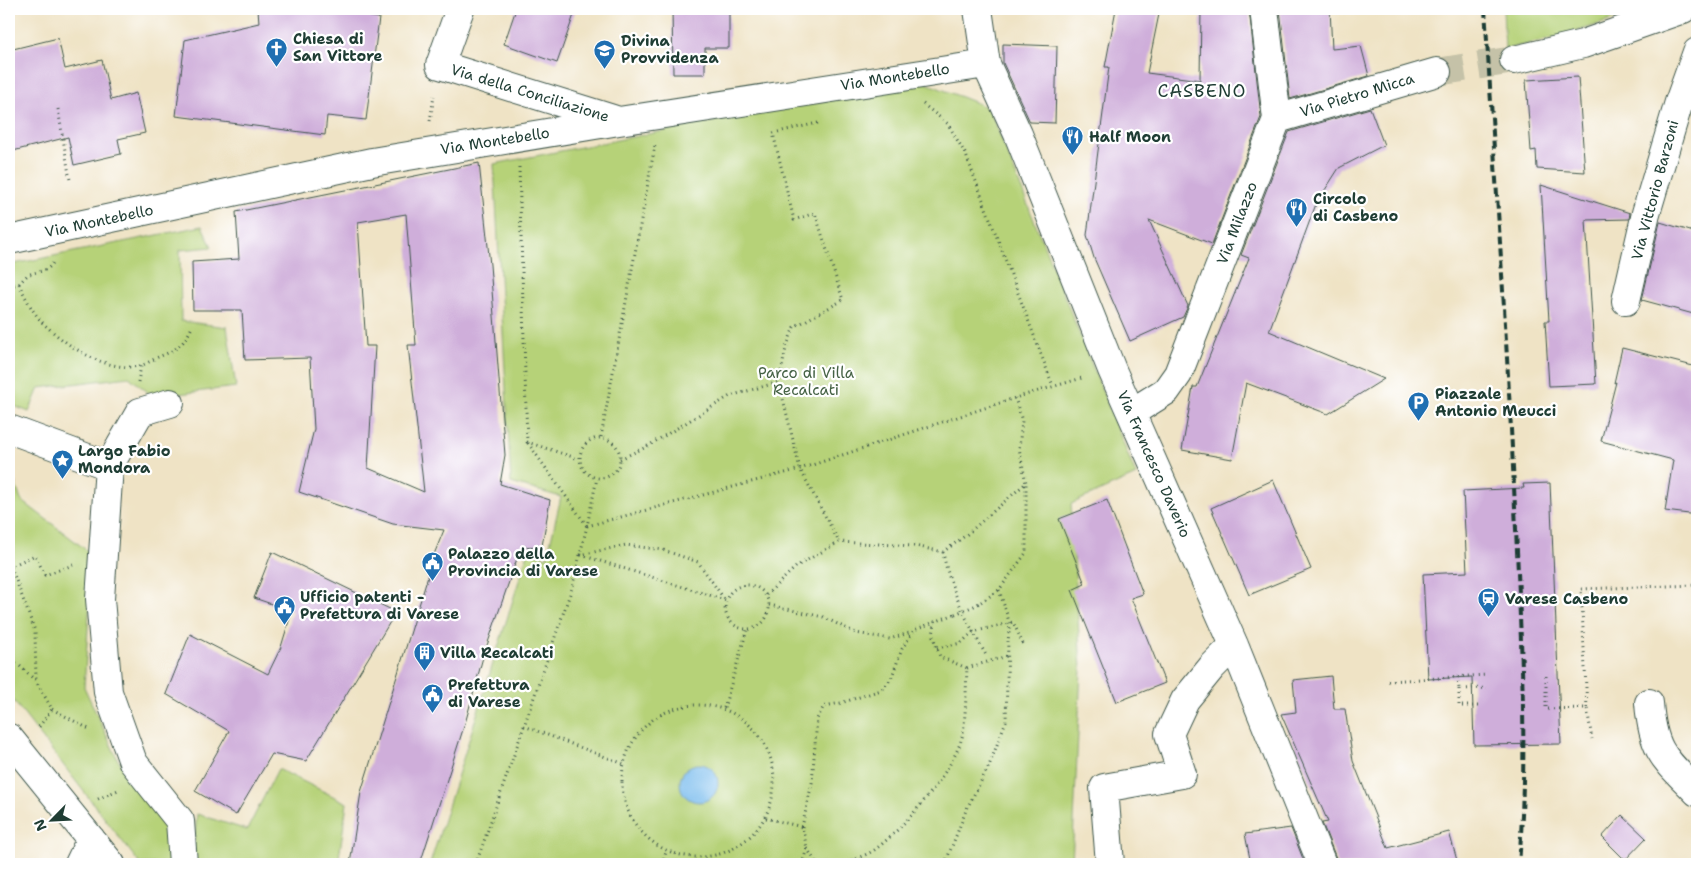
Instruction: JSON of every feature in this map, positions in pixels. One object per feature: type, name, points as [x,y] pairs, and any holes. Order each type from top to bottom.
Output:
[{"type":"street","name":"Via della Conciliazione","points":[[460,9],[440,65],[619,121]]},
{"type":"street","name":"Via Francesco Daverio","points":[[978,9],[986,64],[1018,134],[1112,370],[1234,645],[1322,864]]},
{"type":"street","name":"Via Milazzo","points":[[1131,413],[1166,391],[1178,374],[1278,119],[1264,9]]},
{"type":"street","points":[[1514,60],[1583,44],[1683,9]]},
{"type":"street","name":"Via Vittorio Barzoni","points":[[1626,301],[1646,213],[1679,102],[1697,52]]},
{"type":"street","name":"Via Montebello","points":[[9,240],[372,162],[619,121],[986,64]]},
{"type":"street","name":"Via Pietro Micca","points":[[1278,119],[1437,72]]},
{"type":"street","points":[[170,403],[140,412],[109,466],[100,599],[108,692],[133,762],[180,821],[183,864]]},
{"type":"street","points":[[9,429],[109,466]]},
{"type":"street","points":[[1110,864],[1104,788],[1182,774],[1169,734],[1185,700],[1212,667],[1234,645]]},
{"type":"street","points":[[1649,704],[1654,740],[1662,756],[1697,792]]},
{"type":"street","points":[[22,736],[91,839],[111,864]]},
{"type":"street","points":[[79,864],[91,839]]},
{"type":"path","points":[[919,101],[948,124],[966,155],[1053,386]]},
{"type":"path","points":[[58,109],[70,180]]},
{"type":"path","points":[[601,437],[661,115]]},
{"type":"path","points":[[822,122],[773,133],[794,220],[815,213],[843,300],[794,327],[786,348],[779,382],[800,470],[839,542]]},
{"type":"path","points":[[517,138],[527,442],[587,526]]},
{"type":"path","points":[[9,286],[19,284],[28,275],[47,270],[52,266],[56,256]]},
{"type":"path","points":[[19,284],[27,302],[45,325],[70,345],[114,366],[139,366],[178,349],[187,338],[192,327]]},
{"type":"path","points":[[587,526],[800,470],[1015,398],[1112,370]]},
{"type":"path","points":[[620,459],[646,447],[730,396],[779,382]]},
{"type":"path","points":[[818,864],[807,848],[802,827],[812,783],[816,719],[824,706],[841,703],[881,690],[890,680],[902,649],[914,630],[974,606],[999,590],[1026,553],[1026,482],[1020,448],[1022,420],[1015,398]]},
{"type":"path","points":[[601,437],[613,442],[617,447],[620,459],[615,471],[610,476],[597,478],[584,472],[579,459],[580,452],[588,440],[601,437]]},
{"type":"path","points":[[527,442],[579,459]]},
{"type":"path","points":[[476,864],[572,588],[597,478]]},
{"type":"path","points":[[766,595],[797,566],[839,542],[915,546],[943,552],[965,536],[1026,482]]},
{"type":"path","points":[[580,555],[626,545],[663,550],[698,562],[725,600]]},
{"type":"path","points":[[943,552],[945,568],[973,632],[986,655]]},
{"type":"path","points":[[36,681],[35,631],[10,567],[35,555],[45,575],[103,554]]},
{"type":"path","points":[[580,555],[725,600]]},
{"type":"path","points":[[747,584],[754,586],[766,595],[769,605],[768,614],[760,625],[747,630],[734,626],[729,621],[724,608],[725,600],[733,589],[747,584]]},
{"type":"path","points":[[1592,739],[1587,708],[1581,590],[1697,585]]},
{"type":"path","points":[[945,864],[967,808],[989,766],[1006,721],[1007,656],[1010,625],[999,590]]},
{"type":"path","points":[[769,605],[823,616],[856,633],[890,639],[913,632]]},
{"type":"path","points":[[935,621],[933,636],[940,657],[967,668],[1007,656]]},
{"type":"path","points":[[937,648],[962,642],[973,632],[1013,622],[1024,646]]},
{"type":"path","points":[[724,708],[747,630]]},
{"type":"path","points":[[9,656],[36,681],[52,709],[22,736]]},
{"type":"path","points":[[848,864],[850,861],[877,848],[904,824],[936,785],[950,763],[962,734],[967,668]]},
{"type":"path","points":[[1388,681],[1486,675]]},
{"type":"path","points":[[1546,676],[1546,709],[1587,708]]},
{"type":"path","points":[[1458,677],[1459,706],[1481,706]]},
{"type":"path","points":[[1459,689],[1487,688]]},
{"type":"path","points":[[702,704],[724,708],[745,720],[761,737],[772,759],[775,783],[771,806],[766,818],[742,844],[720,854],[696,858],[666,852],[649,840],[631,818],[626,806],[622,792],[622,778],[624,764],[631,744],[644,727],[661,714],[681,706],[702,704]]},
{"type":"path","points":[[524,726],[624,764]]},
{"type":"path","points":[[90,804],[145,777]]},
{"type":"path","points":[[766,818],[802,827]]},
{"type":"path","points":[[802,864],[807,848]]},
{"type":"path","points":[[662,864],[666,852]]},
{"type":"green space","points":[[1503,9],[1645,9],[1560,37],[1505,49]]},
{"type":"green space","name":"Parco di Villa Recalcati","points":[[921,81],[989,108],[1136,475],[1071,504],[1081,669],[1072,864],[430,864],[528,552],[547,557],[561,497],[511,483],[494,164]]},
{"type":"green space","points":[[202,226],[212,247],[180,250],[181,321],[227,327],[236,387],[154,397],[129,377],[39,388],[29,412],[9,404],[9,265]]},
{"type":"green space","points":[[9,466],[21,500],[93,555],[84,687],[118,760],[178,838],[175,864],[140,864],[9,695]]},
{"type":"green space","points":[[278,769],[347,803],[338,864],[192,864],[197,814],[247,830]]},
{"type":"water","points":[[699,764],[712,770],[718,783],[712,796],[699,802],[686,796],[680,783],[686,770]]},
{"type":"building","name":"Chiesa di San Vittore","points":[[258,9],[368,9],[366,16],[379,18],[366,120],[327,116],[325,135],[176,116],[185,40],[259,23]]},
{"type":"building","points":[[516,9],[576,9],[557,63],[504,44]]},
{"type":"building","points":[[672,9],[729,9],[729,48],[705,48],[705,74],[673,74]]},
{"type":"building","points":[[1116,9],[1160,9],[1147,73],[1200,80],[1201,9],[1249,9],[1261,117],[1212,244],[1149,220],[1188,306],[1183,317],[1130,341],[1094,258],[1087,235],[1109,67],[1105,67]]},
{"type":"building","points":[[1280,9],[1330,9],[1332,49],[1361,46],[1369,76],[1290,99]]},
{"type":"building","points":[[58,38],[65,69],[102,60],[111,100],[136,93],[145,133],[118,139],[121,154],[74,165],[68,137],[9,152],[9,50]]},
{"type":"building","points":[[1003,44],[1057,46],[1055,123],[1030,122],[1003,63]]},
{"type":"building","points":[[1578,77],[1585,172],[1537,169],[1536,150],[1531,151],[1526,80]]},
{"type":"building","points":[[1370,108],[1384,145],[1339,168],[1316,204],[1269,331],[1384,379],[1328,414],[1246,383],[1232,459],[1182,450],[1193,387],[1197,387],[1249,258],[1241,255],[1289,132]]},
{"type":"building","points":[[479,163],[490,265],[505,455],[500,484],[550,500],[542,546],[521,547],[483,657],[466,720],[420,864],[350,864],[361,792],[430,570],[428,569],[444,530],[393,524],[299,492],[314,429],[310,358],[245,360],[242,310],[193,310],[192,262],[239,259],[236,212]],"holes":[[[406,214],[416,345],[408,345],[424,492],[368,468],[375,346],[366,346],[358,222]]]},
{"type":"building","points":[[1541,185],[1630,213],[1629,219],[1586,220],[1596,384],[1549,386],[1545,321],[1549,321]]},
{"type":"building","points":[[1660,222],[1697,233],[1697,315],[1642,300]]},
{"type":"building","points":[[1622,348],[1697,367],[1697,515],[1665,511],[1673,460],[1601,441],[1616,382],[1614,383]]},
{"type":"building","points":[[1273,480],[1311,569],[1249,595],[1211,508]]},
{"type":"building","points":[[1550,483],[1561,744],[1474,745],[1472,677],[1428,679],[1423,574],[1467,572],[1463,491],[1524,488],[1523,484]]},
{"type":"building","points":[[1107,500],[1143,594],[1131,598],[1165,683],[1117,702],[1072,590],[1085,584],[1059,519]]},
{"type":"building","points":[[272,552],[396,612],[306,761],[272,754],[236,815],[195,791],[229,731],[166,694],[190,634],[268,674],[281,647],[292,611],[254,598]]},
{"type":"building","points":[[1331,676],[1334,709],[1345,709],[1353,761],[1388,848],[1449,832],[1458,864],[1337,864],[1322,823],[1328,822],[1281,714],[1296,712],[1293,680]]},
{"type":"building","points":[[1622,815],[1646,838],[1625,860],[1602,837]]},
{"type":"building","points":[[1291,828],[1305,864],[1251,864],[1245,834]]},
{"type":"tunnel","points":[[1437,72],[1514,60]]},
{"type":"railway","points":[[1485,9],[1502,269],[1522,655],[1523,780],[1519,864]]},
{"type":"place","name":"Chiesa di San Vittore","points":[[277,67]]},
{"type":"place","name":"Divina Provvidenza","points":[[605,69]]},
{"type":"place","name":"Half Moon","points":[[1073,156]]},
{"type":"place","name":"Circolo di Casbeno","points":[[1297,227]]},
{"type":"place","name":"Piazzale Antonio Meucci","points":[[1419,422]]},
{"type":"place","name":"Largo Fabio Mondora","points":[[62,479]]},
{"type":"place","name":"Palazzo della Provincia di Varese","points":[[432,582]]},
{"type":"place","name":"Varese Casbeno","points":[[1489,618]]},
{"type":"place","name":"Ufficio patenti - Prefettura di Varese","points":[[284,625]]},
{"type":"place","name":"Villa Recalcati","points":[[424,672]]},
{"type":"place","name":"Prefettura di Varese","points":[[432,713]]},
{"type":"district","name":"CASBENO","points":[[1202,91]]}]
